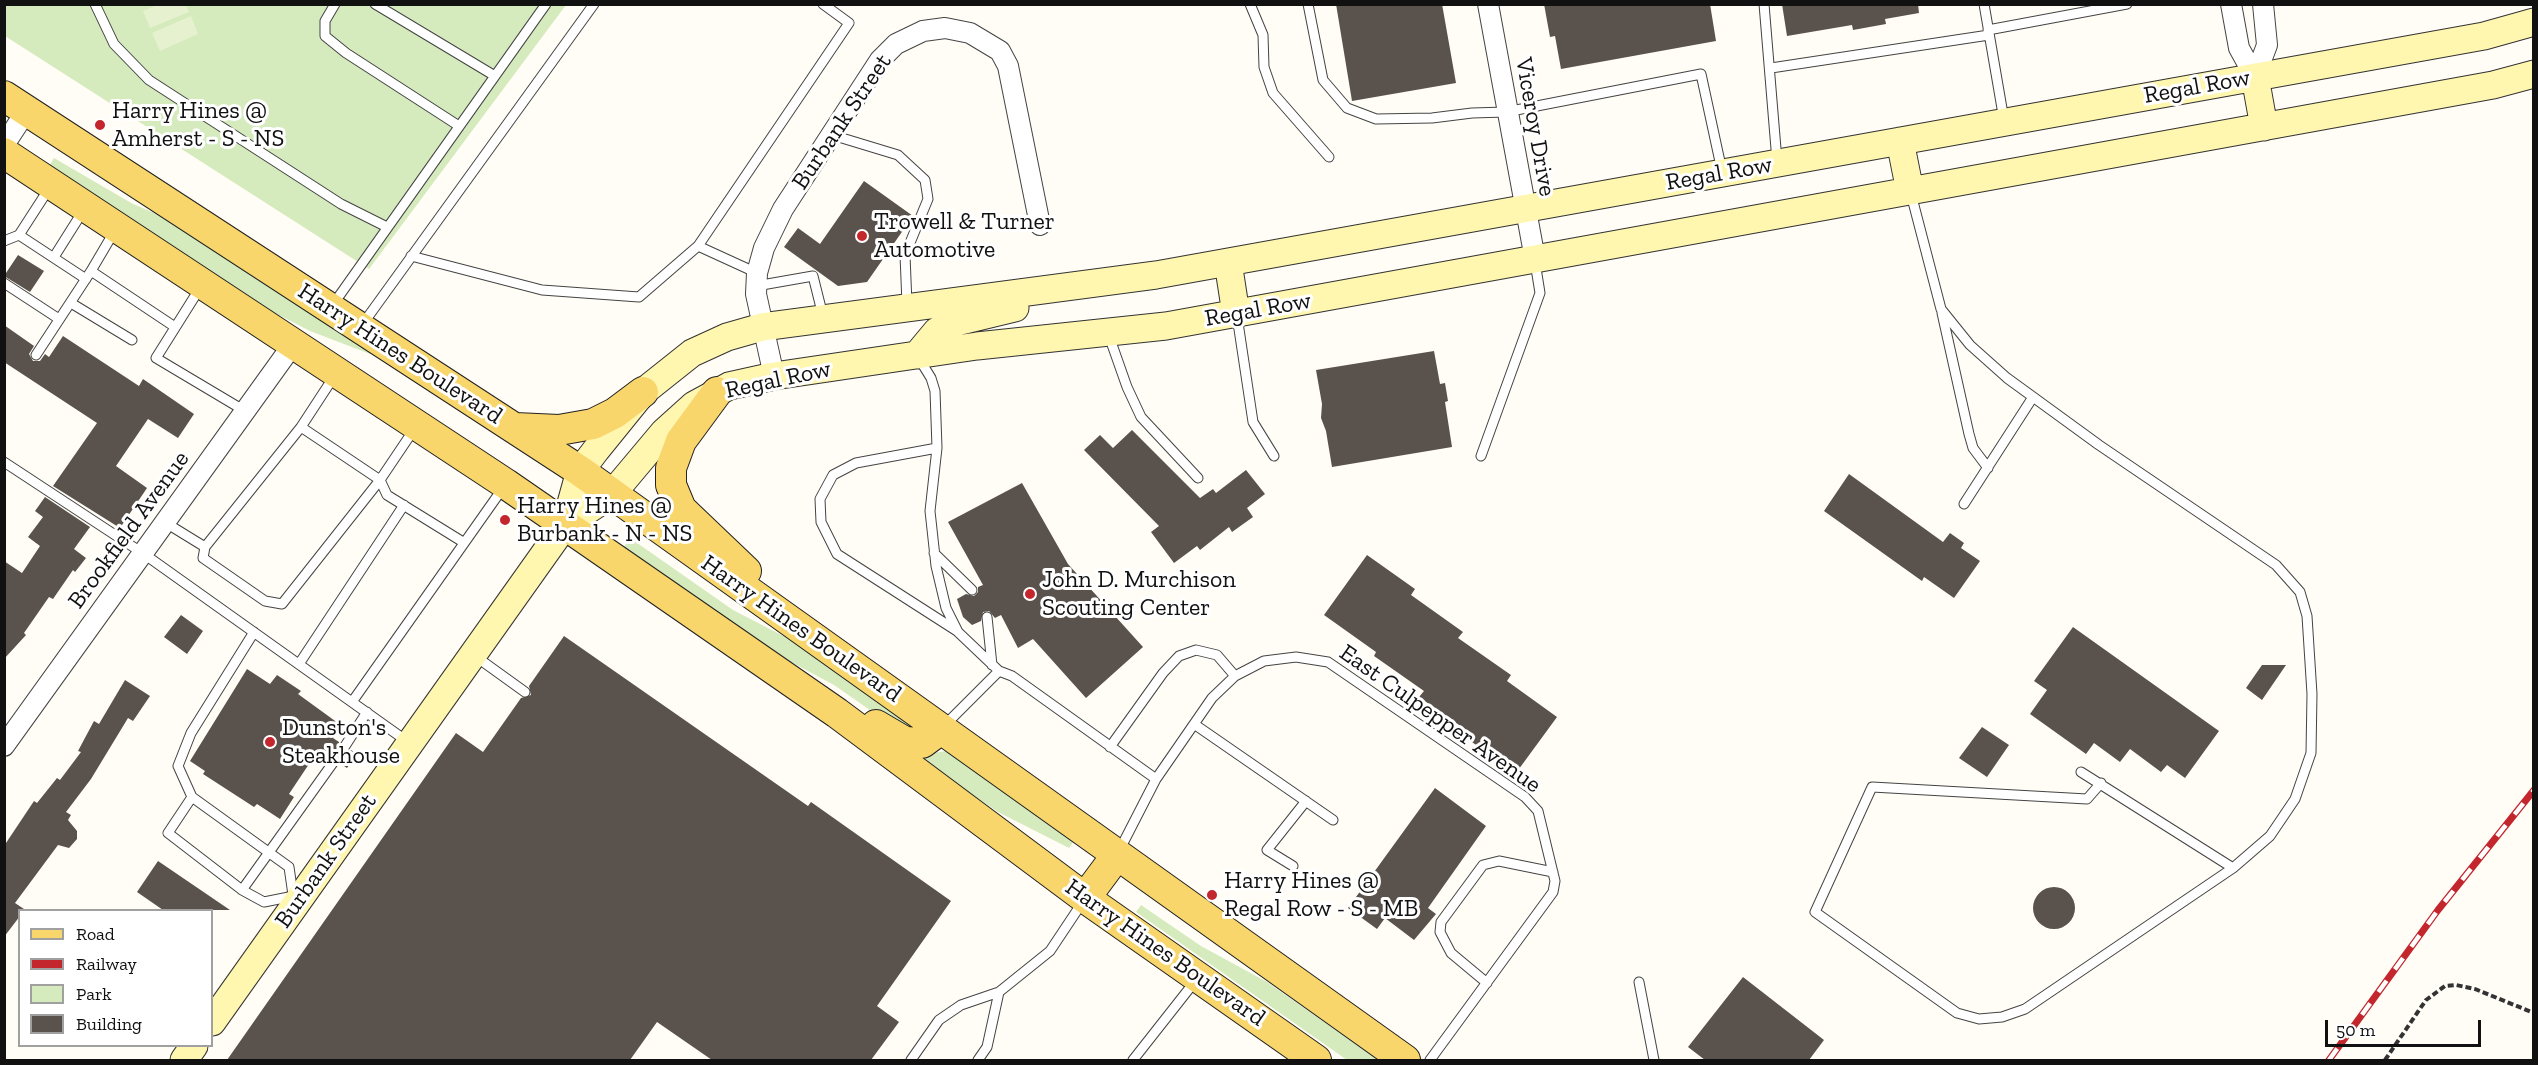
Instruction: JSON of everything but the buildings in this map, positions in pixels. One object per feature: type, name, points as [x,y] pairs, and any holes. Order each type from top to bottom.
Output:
[{"type":"main road","name":"Regal Row","points":[[565,525],[580,471],[643,392],[692,353],[727,337],[762,327],[1156,275],[2484,36],[2534,22]]},
{"type":"main road","name":"Regal Row","points":[[565,525],[612,494],[664,432],[694,405],[717,392],[774,376],[917,355],[1108,334],[1236,314],[2493,85],[2534,74]]},
{"type":"main road","points":[[2255,77],[2264,127]]},
{"type":"main road","name":"Harry Hines Boulevard","points":[[16,103],[580,471],[1405,1060]]},
{"type":"main road","points":[[1900,141],[1910,191]]},
{"type":"main road","name":"Harry Hines Boulevard","points":[[4,153],[418,423],[837,713],[1085,898],[1316,1060]]},
{"type":"main road","points":[[1228,262],[1236,314]]},
{"type":"main road","points":[[917,355],[937,331],[957,322],[1026,305],[1050,288]]},
{"type":"main road","points":[[510,427],[559,430],[592,424],[615,413],[643,392]]},
{"type":"main road","points":[[717,392],[681,441],[674,456],[671,485],[675,498],[694,523],[763,588],[792,623]]},
{"type":"main road","name":"Burbank Street","points":[[213,1021],[296,897],[410,743],[565,525]]},
{"type":"main road","points":[[837,713],[864,717],[905,742],[922,743],[941,729]]},
{"type":"main road","points":[[1085,898],[1117,855]]},
{"type":"main road","points":[[184,1060],[193,1047]]},
{"type":"street","name":"Viceroy Drive","points":[[1488,4],[1534,259]]},
{"type":"street","points":[[2231,4],[2239,48],[2255,77]]},
{"type":"street","points":[[2255,77],[2267,45],[2263,4]]},
{"type":"street","name":"Burbank Street","points":[[774,376],[762,327],[756,279],[764,248],[783,209],[880,60],[896,44],[923,31],[945,28],[970,33],[1000,51],[1008,66],[1040,225]]},
{"type":"street","points":[[4,145],[16,103]]},
{"type":"street","name":"Brookfield Avenue","points":[[4,746],[294,343]]},
{"type":"lane","points":[[95,4],[114,44],[149,80],[341,204],[387,227]]},
{"type":"lane","points":[[335,4],[326,21],[325,36],[346,53],[459,126]]},
{"type":"lane","points":[[375,4],[495,76]]},
{"type":"lane","points":[[331,308],[546,4]]},
{"type":"lane","points":[[360,327],[594,4]]},
{"type":"lane","points":[[411,256],[542,290],[639,297],[698,246],[849,23],[823,4]]},
{"type":"lane","points":[[1250,4],[1263,35],[1264,67],[1274,93],[1329,157]]},
{"type":"lane","points":[[1308,4],[1323,81],[1347,108],[1376,119],[1432,118],[1506,112],[1701,74],[1722,173]]},
{"type":"lane","points":[[1764,4],[1777,163]]},
{"type":"lane","points":[[1984,4],[2004,122]]},
{"type":"lane","points":[[1771,68],[1989,32],[2127,4]]},
{"type":"lane","points":[[832,135],[898,155],[925,180],[928,199],[905,255],[907,307]]},
{"type":"lane","points":[[4,241],[19,235],[51,184]]},
{"type":"lane","points":[[1910,191],[1941,309],[1969,434],[1973,448],[1988,468]]},
{"type":"lane","points":[[54,257],[86,206]]},
{"type":"lane","points":[[36,355],[89,275],[117,227]]},
{"type":"lane","points":[[19,235],[175,327]]},
{"type":"lane","points":[[698,246],[756,279],[813,276],[823,319]]},
{"type":"lane","points":[[1481,456],[1540,293],[1534,259]]},
{"type":"lane","points":[[4,283],[59,319]]},
{"type":"lane","points":[[203,283],[156,358],[245,411]]},
{"type":"lane","points":[[70,303],[132,340]]},
{"type":"lane","points":[[1941,309],[1970,345],[2033,397],[2276,565],[2300,592],[2307,616],[2312,694],[2311,753],[2295,799],[2270,836],[2233,868],[2025,1009],[2002,1017],[1979,1019],[1957,1013],[1815,912],[1872,787],[2087,799],[2102,783]]},
{"type":"lane","points":[[1236,314],[1253,422],[1274,456]]},
{"type":"lane","points":[[1108,334],[1126,387],[1141,417],[1198,478]]},
{"type":"lane","points":[[917,355],[931,378],[935,391],[937,448],[930,511],[934,553],[946,608],[958,632]]},
{"type":"lane","points":[[338,371],[301,427],[205,547],[203,558],[265,601],[282,604],[380,480],[418,423]]},
{"type":"lane","points":[[1964,504],[2033,397]]},
{"type":"lane","points":[[301,427],[380,480],[387,495],[463,542]]},
{"type":"lane","points":[[937,448],[856,463],[833,475],[820,500],[821,522],[837,554],[958,632],[995,668],[1012,676],[1156,779]]},
{"type":"lane","points":[[4,462],[144,554],[410,743]]},
{"type":"lane","points":[[352,702],[506,484]]},
{"type":"lane","points":[[299,664],[404,505]]},
{"type":"lane","points":[[166,523],[205,547]]},
{"type":"lane","points":[[934,553],[972,590]]},
{"type":"lane","points":[[987,617],[995,668]]},
{"type":"lane","points":[[192,796],[168,833],[243,890],[264,902],[296,897],[289,867],[192,796],[178,766],[191,733],[254,632]]},
{"type":"lane","points":[[1110,747],[1163,673],[1179,656],[1196,650],[1217,655],[1235,676]]},
{"type":"lane","points":[[473,655],[525,692]]},
{"type":"lane","name":"East Culpepper Avenue","points":[[1117,855],[1156,779],[1212,698],[1235,676],[1264,661],[1296,657],[1328,662],[1525,797],[1538,811],[1553,872],[1553,892],[1430,1060]]},
{"type":"lane","points":[[941,729],[995,668]]},
{"type":"lane","points":[[345,746],[367,712]]},
{"type":"lane","points":[[1194,724],[1333,820]]},
{"type":"lane","points":[[243,890],[335,760]]},
{"type":"lane","points":[[2081,772],[2102,783],[2233,868]]},
{"type":"lane","points":[[1293,866],[1267,850],[1306,801]]},
{"type":"lane","points":[[1487,983],[1451,953],[1440,932],[1441,922],[1483,865],[1499,861],[1553,872]]},
{"type":"lane","points":[[911,1060],[939,1020],[961,1005],[999,992],[1050,951],[1085,898]]},
{"type":"lane","points":[[1133,1060],[1198,977]]},
{"type":"lane","points":[[1639,982],[1654,1060]]},
{"type":"lane","points":[[978,1060],[987,1047],[999,992]]},
{"type":"path","points":[[2385,1060],[2426,1000],[2445,986],[2456,985],[2475,989],[2534,1012]]},
{"type":"green space","points":[[185,4],[189,12],[150,28],[143,11],[157,5]]},
{"type":"green space","points":[[4,5],[566,5],[369,269],[5,36]]},
{"type":"green space","points":[[191,16],[198,34],[160,51],[152,33]]},
{"type":"green space","points":[[54,158],[133,204],[171,220],[373,349],[370,354],[310,331],[273,312],[48,168]]},
{"type":"green space","points":[[630,538],[733,610],[791,640],[915,728],[911,734],[890,724],[834,685],[765,648],[624,547]]},
{"type":"green space","points":[[947,751],[1073,842],[1069,848],[998,812],[922,760],[921,757],[925,754]]},
{"type":"green space","points":[[1141,905],[1201,946],[1267,982],[1378,1060],[1347,1060],[1136,912]]},
{"type":"railway","points":[[2329,1060],[2438,910],[2534,790]]},
{"type":"place","name":"Harry Hines @ Amherst - S - NS","points":[[100,125]]},
{"type":"place","name":"Trowell & Turner Automotive","points":[[862,236]]},
{"type":"place","name":"Harry Hines @ Burbank - N - NS","points":[[505,520]]},
{"type":"place","name":"John D. Murchison Scouting Center","points":[[1030,594]]},
{"type":"place","name":"Dunston's Steakhouse","points":[[270,742]]},
{"type":"place","name":"Harry Hines @ Regal Row - S - MB","points":[[1212,895]]}]
